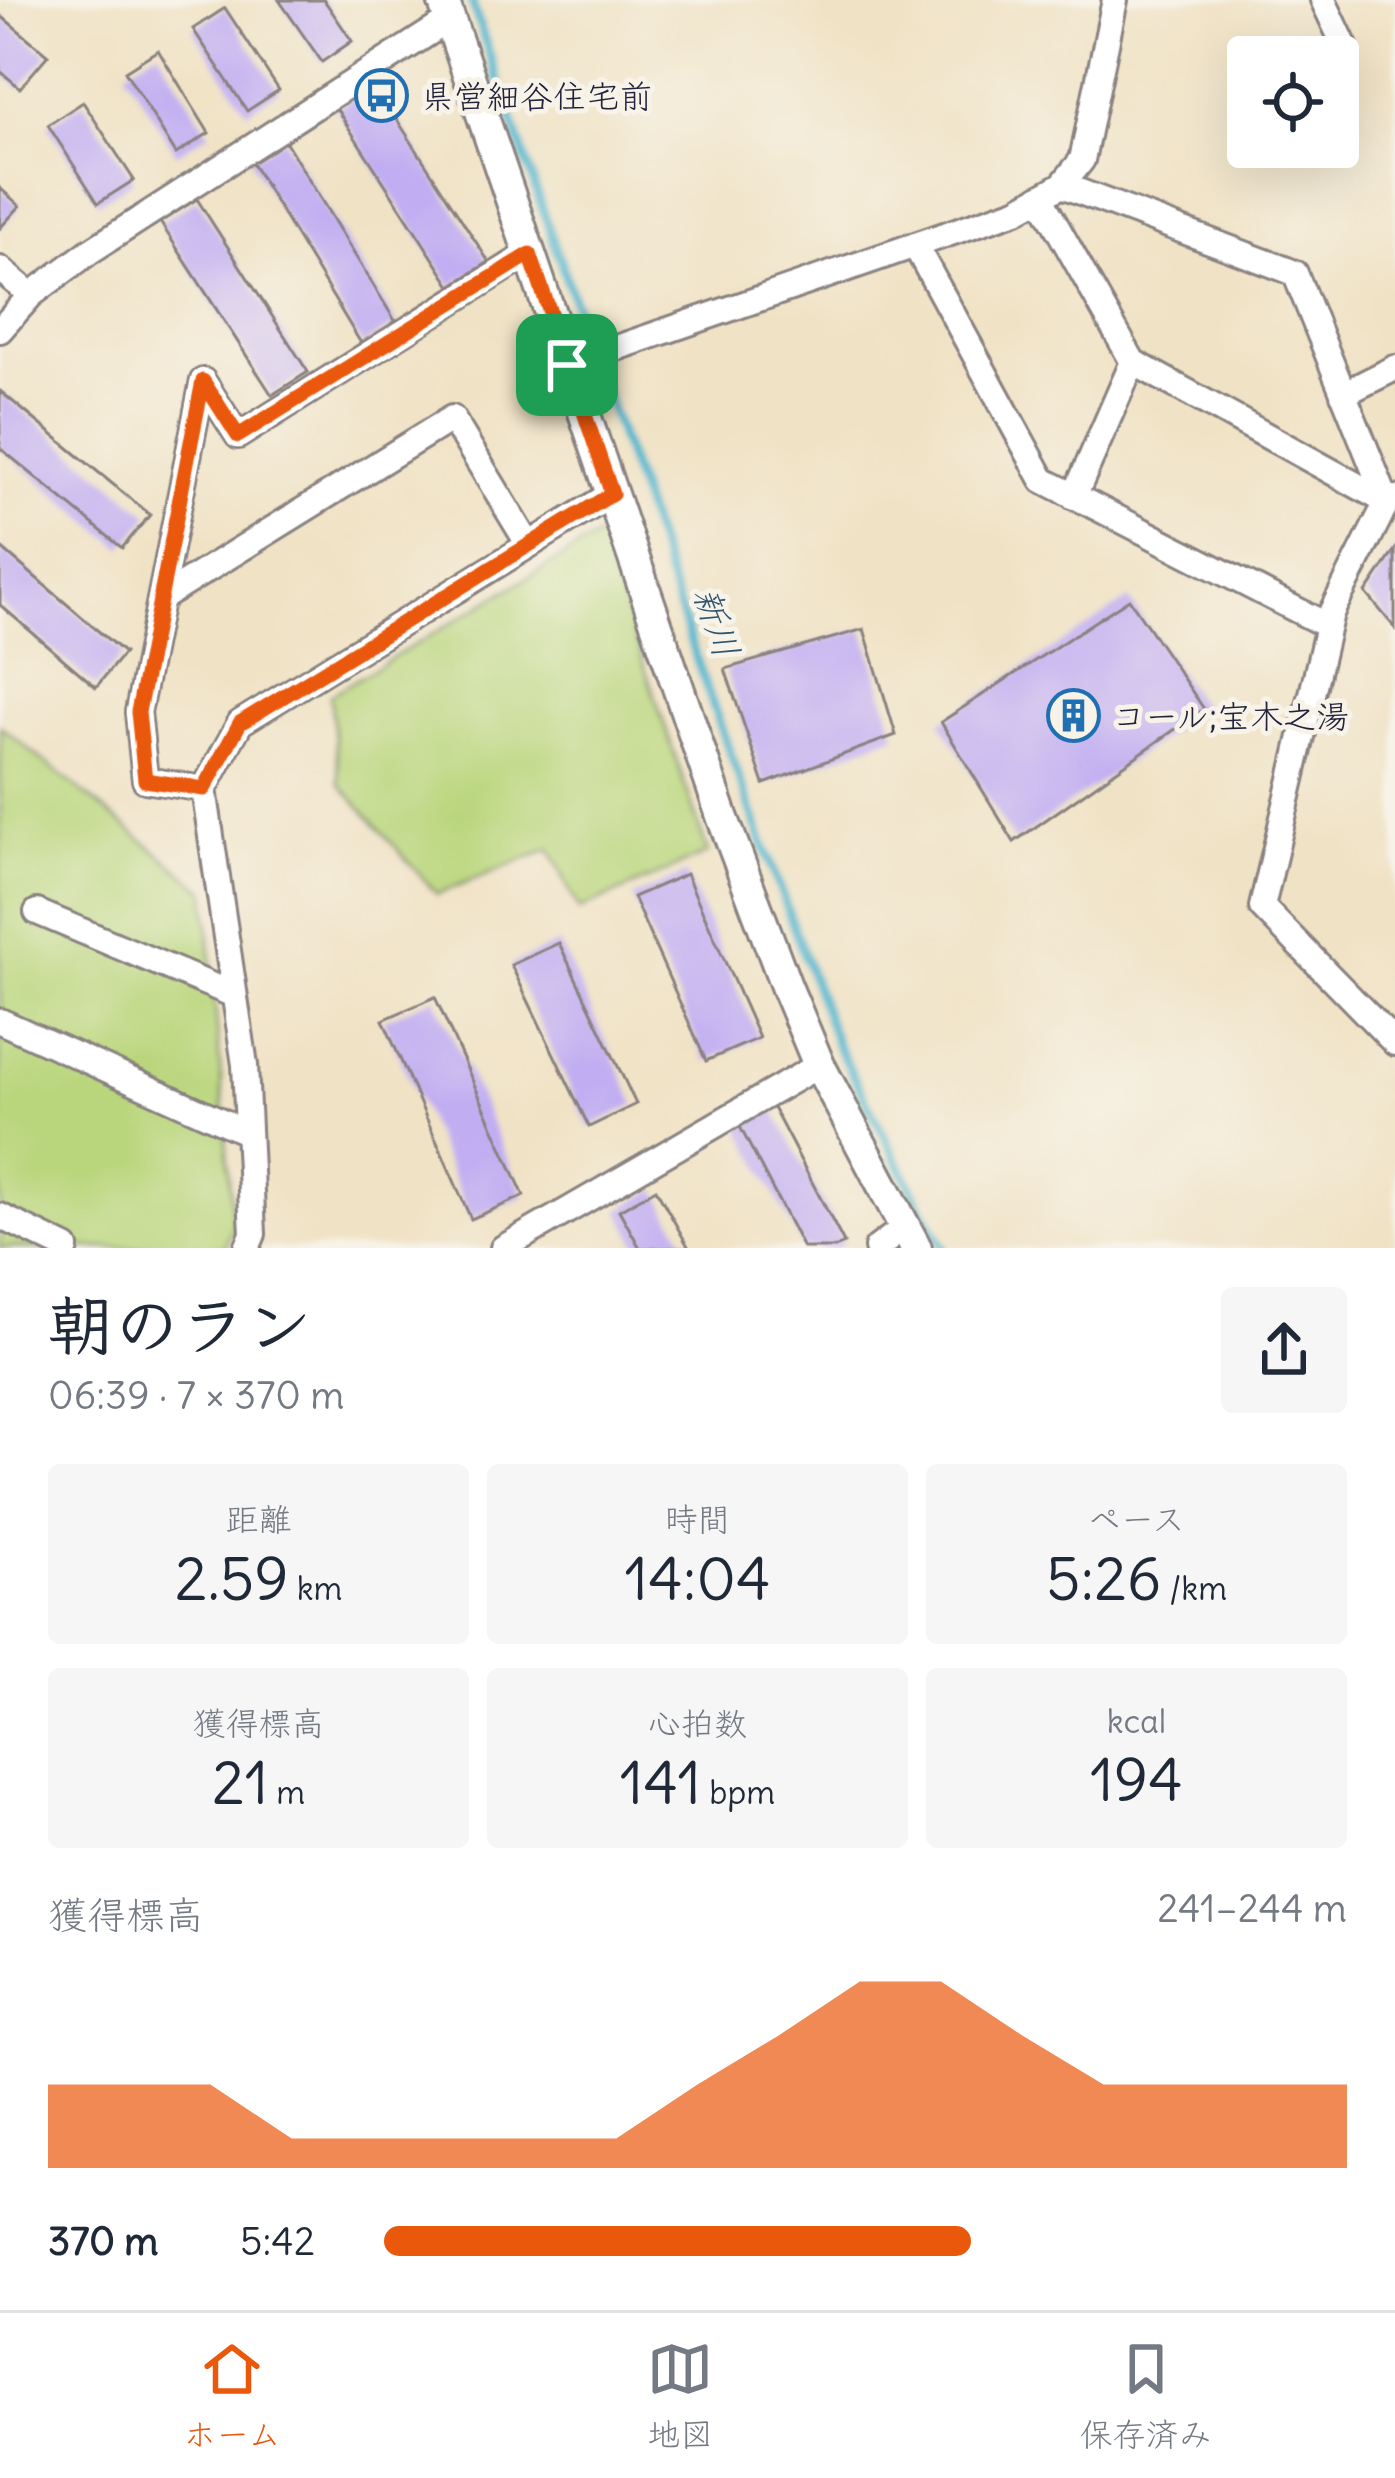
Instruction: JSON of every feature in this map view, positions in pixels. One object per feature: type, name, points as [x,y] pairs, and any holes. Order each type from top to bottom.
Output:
[{"type":"street","points":[[567,365],[1017,210],[1051,191],[1082,160],[1115,0]]},
{"type":"street","points":[[1323,0],[1340,36]]},
{"type":"street","points":[[0,329],[31,295],[89,252],[446,10],[722,816],[819,1065],[910,1237],[877,1248]]},
{"type":"street","points":[[1051,191],[1133,362],[1391,500]]},
{"type":"street","points":[[1051,191],[1295,273],[1391,500]]},
{"type":"street","points":[[915,245],[1042,480],[1328,626]]},
{"type":"street","points":[[204,789],[145,780],[138,712],[203,381],[238,436],[530,254]]},
{"type":"street","points":[[0,269],[31,295]]},
{"type":"street","points":[[1074,496],[1133,362]]},
{"type":"street","points":[[1343,394],[1395,368]]},
{"type":"street","points":[[163,598],[452,418],[529,545]]},
{"type":"street","points":[[247,1248],[253,1234],[245,1065],[204,789],[240,723],[612,494]]},
{"type":"street","points":[[1391,500],[1331,613],[1262,907],[1395,1043]]},
{"type":"street","points":[[37,911],[233,995]]},
{"type":"street","points":[[0,1021],[248,1133]]},
{"type":"street","points":[[503,1248],[819,1065]]},
{"type":"street","points":[[0,1216],[66,1248]]},
{"type":"green space","points":[[600,535],[708,853],[579,910],[550,849],[437,894],[340,784],[330,695]]},
{"type":"green space","points":[[0,726],[206,891],[233,1227],[225,1248],[0,1248]]},
{"type":"building","points":[[279,0],[324,0],[352,41],[322,62]]},
{"type":"building","points":[[225,8],[279,90],[247,111],[193,29]]},
{"type":"building","points":[[0,15],[48,55],[20,88],[0,71]]},
{"type":"building","points":[[158,50],[209,133],[176,154],[125,71]]},
{"type":"building","points":[[374,84],[489,262],[451,286],[336,108]]},
{"type":"building","points":[[83,102],[134,180],[98,203],[48,125]]},
{"type":"building","points":[[284,139],[397,324],[362,345],[250,160]]},
{"type":"building","points":[[0,188],[20,206],[0,228]]},
{"type":"building","points":[[197,199],[308,372],[272,395],[160,222]]},
{"type":"building","points":[[0,391],[150,515],[122,548],[0,448]]},
{"type":"building","points":[[0,547],[124,653],[96,687],[0,605]]},
{"type":"building","points":[[1395,550],[1395,628],[1366,593]]},
{"type":"building","name":"コール;宝木之湯","points":[[1129,599],[1204,709],[1014,842],[941,722]]},
{"type":"building","points":[[864,629],[896,735],[764,784],[725,669]]},
{"type":"building","points":[[686,874],[759,1038],[706,1061],[633,897]]},
{"type":"building","points":[[559,943],[636,1104],[589,1127],[511,965]]},
{"type":"building","points":[[435,997],[524,1196],[471,1219],[383,1020]]},
{"type":"building","points":[[772,1106],[844,1243],[835,1248],[803,1248],[738,1123]]},
{"type":"building","points":[[656,1189],[689,1248],[640,1248],[619,1210]]},
{"type":"waterway","name":"新川","points":[[471,0],[704,681],[836,1043],[943,1248]]},
{"type":"place","name":"県営細谷住宅前","points":[[382,96]]},
{"type":"place","name":"コール;宝木之湯","points":[[1073,716]]},
{"type":"route","points":[[530,254],[567,365],[612,494],[240,723],[204,789],[145,780],[138,712],[203,381],[238,436],[530,254]]}]
